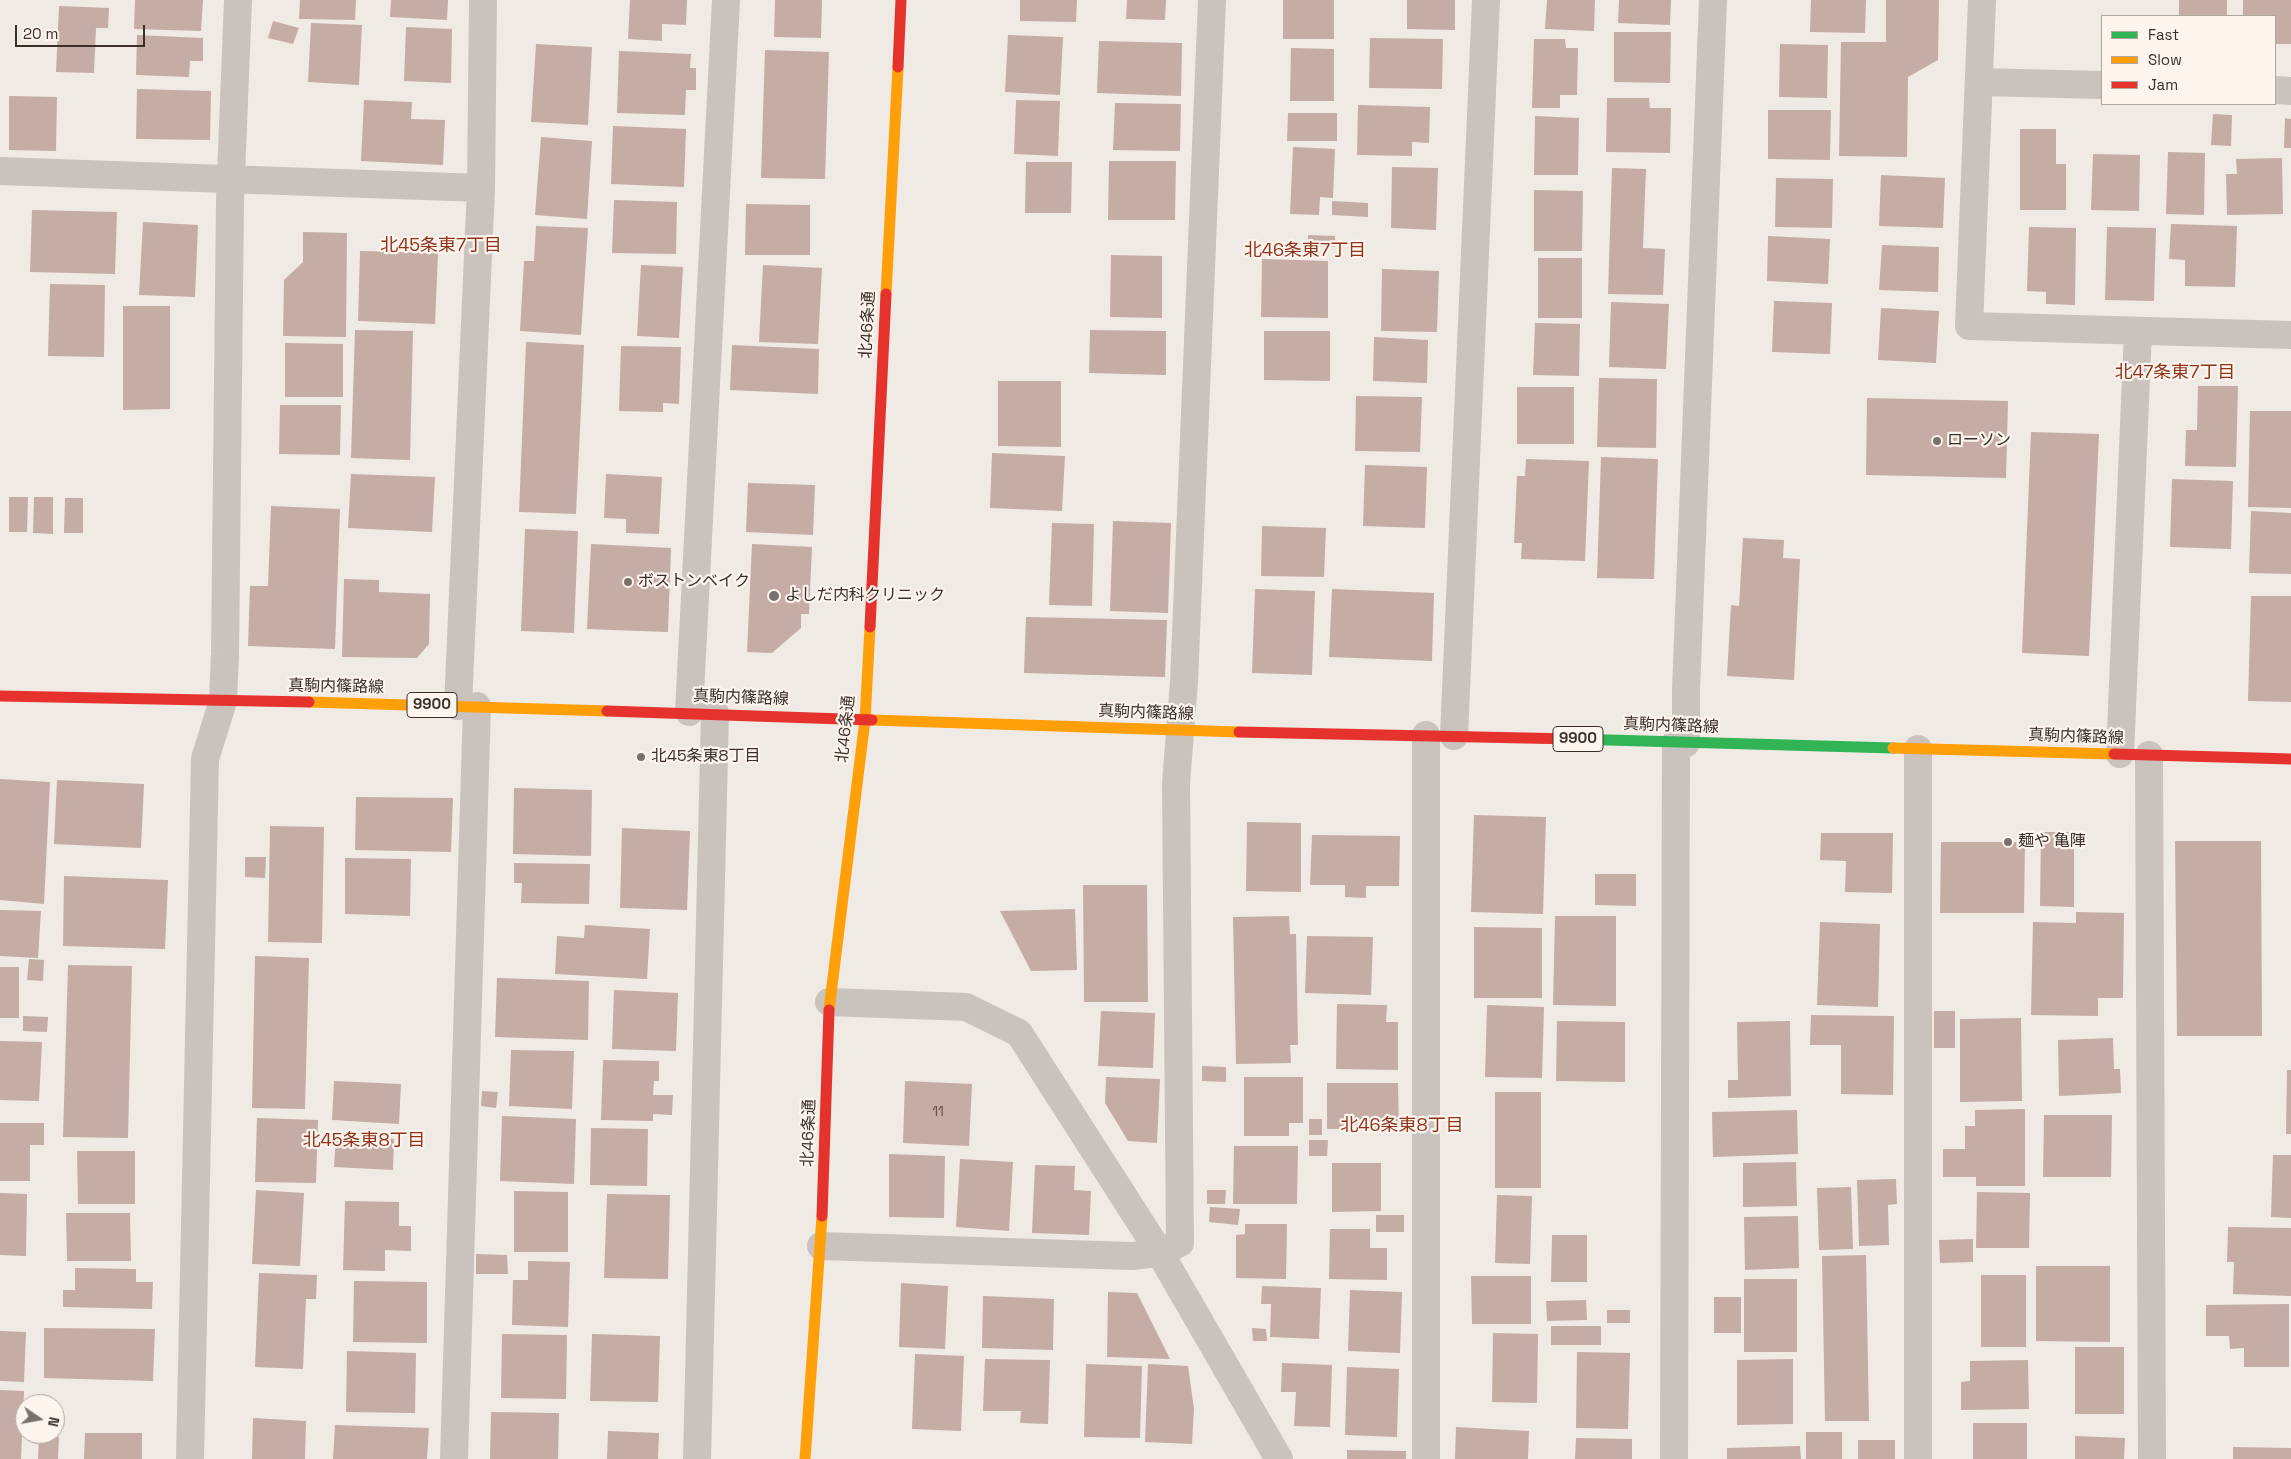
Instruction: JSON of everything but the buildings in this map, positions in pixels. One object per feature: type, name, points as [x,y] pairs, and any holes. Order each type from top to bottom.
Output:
[{"type":"main road","name":"北46条通","points":[[805,1459],[821,1246],[829,1002],[865,720],[901,0]]},
{"type":"main road","name":"真駒内篠路線","points":[[0,696],[468,706],[1179,731],[1426,735],[2291,759]]},
{"type":"street","points":[[190,1459],[205,759],[223,701],[230,200],[238,0]]},
{"type":"street","points":[[454,1459],[483,0]]},
{"type":"street","points":[[697,1459],[702,713],[726,0]]},
{"type":"street","points":[[821,1246],[1131,1256],[1160,1253],[1180,1243],[1176,783],[1184,682],[1212,0]]},
{"type":"street","points":[[1454,736],[1486,0]]},
{"type":"street","points":[[1674,1459],[1681,742],[1686,690],[1713,0]]},
{"type":"street","points":[[1982,0],[1969,326],[2291,335]]},
{"type":"street","points":[[1979,82],[2101,85]]},
{"type":"street","points":[[2276,90],[2291,91]]},
{"type":"street","points":[[0,171],[480,188]]},
{"type":"street","points":[[2120,754],[2138,331]]},
{"type":"street","points":[[1426,735],[1426,1459]]},
{"type":"street","points":[[1918,748],[1918,1459]]},
{"type":"street","points":[[2149,755],[2152,1459]]},
{"type":"street","points":[[829,1002],[966,1008],[1019,1033],[1160,1253],[1279,1459]]},
{"type":"traffic: fast","points":[[1573,739],[1893,748]]},
{"type":"traffic: slow","points":[[886,294],[898,67]]},
{"type":"traffic: slow","points":[[829,1010],[865,720],[870,627]]},
{"type":"traffic: slow","points":[[309,702],[607,711]]},
{"type":"traffic: slow","points":[[872,720],[1239,732]]},
{"type":"traffic: slow","points":[[1893,748],[2114,754]]},
{"type":"traffic: slow","points":[[805,1459],[822,1216]]},
{"type":"traffic: jam","points":[[898,67],[901,0]]},
{"type":"traffic: jam","points":[[870,627],[886,294]]},
{"type":"traffic: jam","points":[[0,696],[309,702]]},
{"type":"traffic: jam","points":[[607,711],[872,720]]},
{"type":"traffic: jam","points":[[1239,732],[1573,739]]},
{"type":"traffic: jam","points":[[2114,754],[2291,759]]},
{"type":"traffic: jam","points":[[822,1216],[829,1010]]},
{"type":"place","name":"ローソン","points":[[1937,441]]},
{"type":"place","name":"ボストンベイク","points":[[628,582]]},
{"type":"place","name":"よしだ内科クリニック","points":[[774,596]]},
{"type":"place","name":"北45条東8丁目","points":[[641,757]]},
{"type":"place","name":"麺や 亀陣","points":[[2008,842]]},
{"type":"district","name":"北45条東7丁目","points":[[441,246]]},
{"type":"district","name":"北46条東7丁目","points":[[1305,251]]},
{"type":"district","name":"北47条東7丁目","points":[[2175,373]]},
{"type":"district","name":"北46条東8丁目","points":[[1402,1126]]},
{"type":"district","name":"北45条東8丁目","points":[[364,1141]]}]
